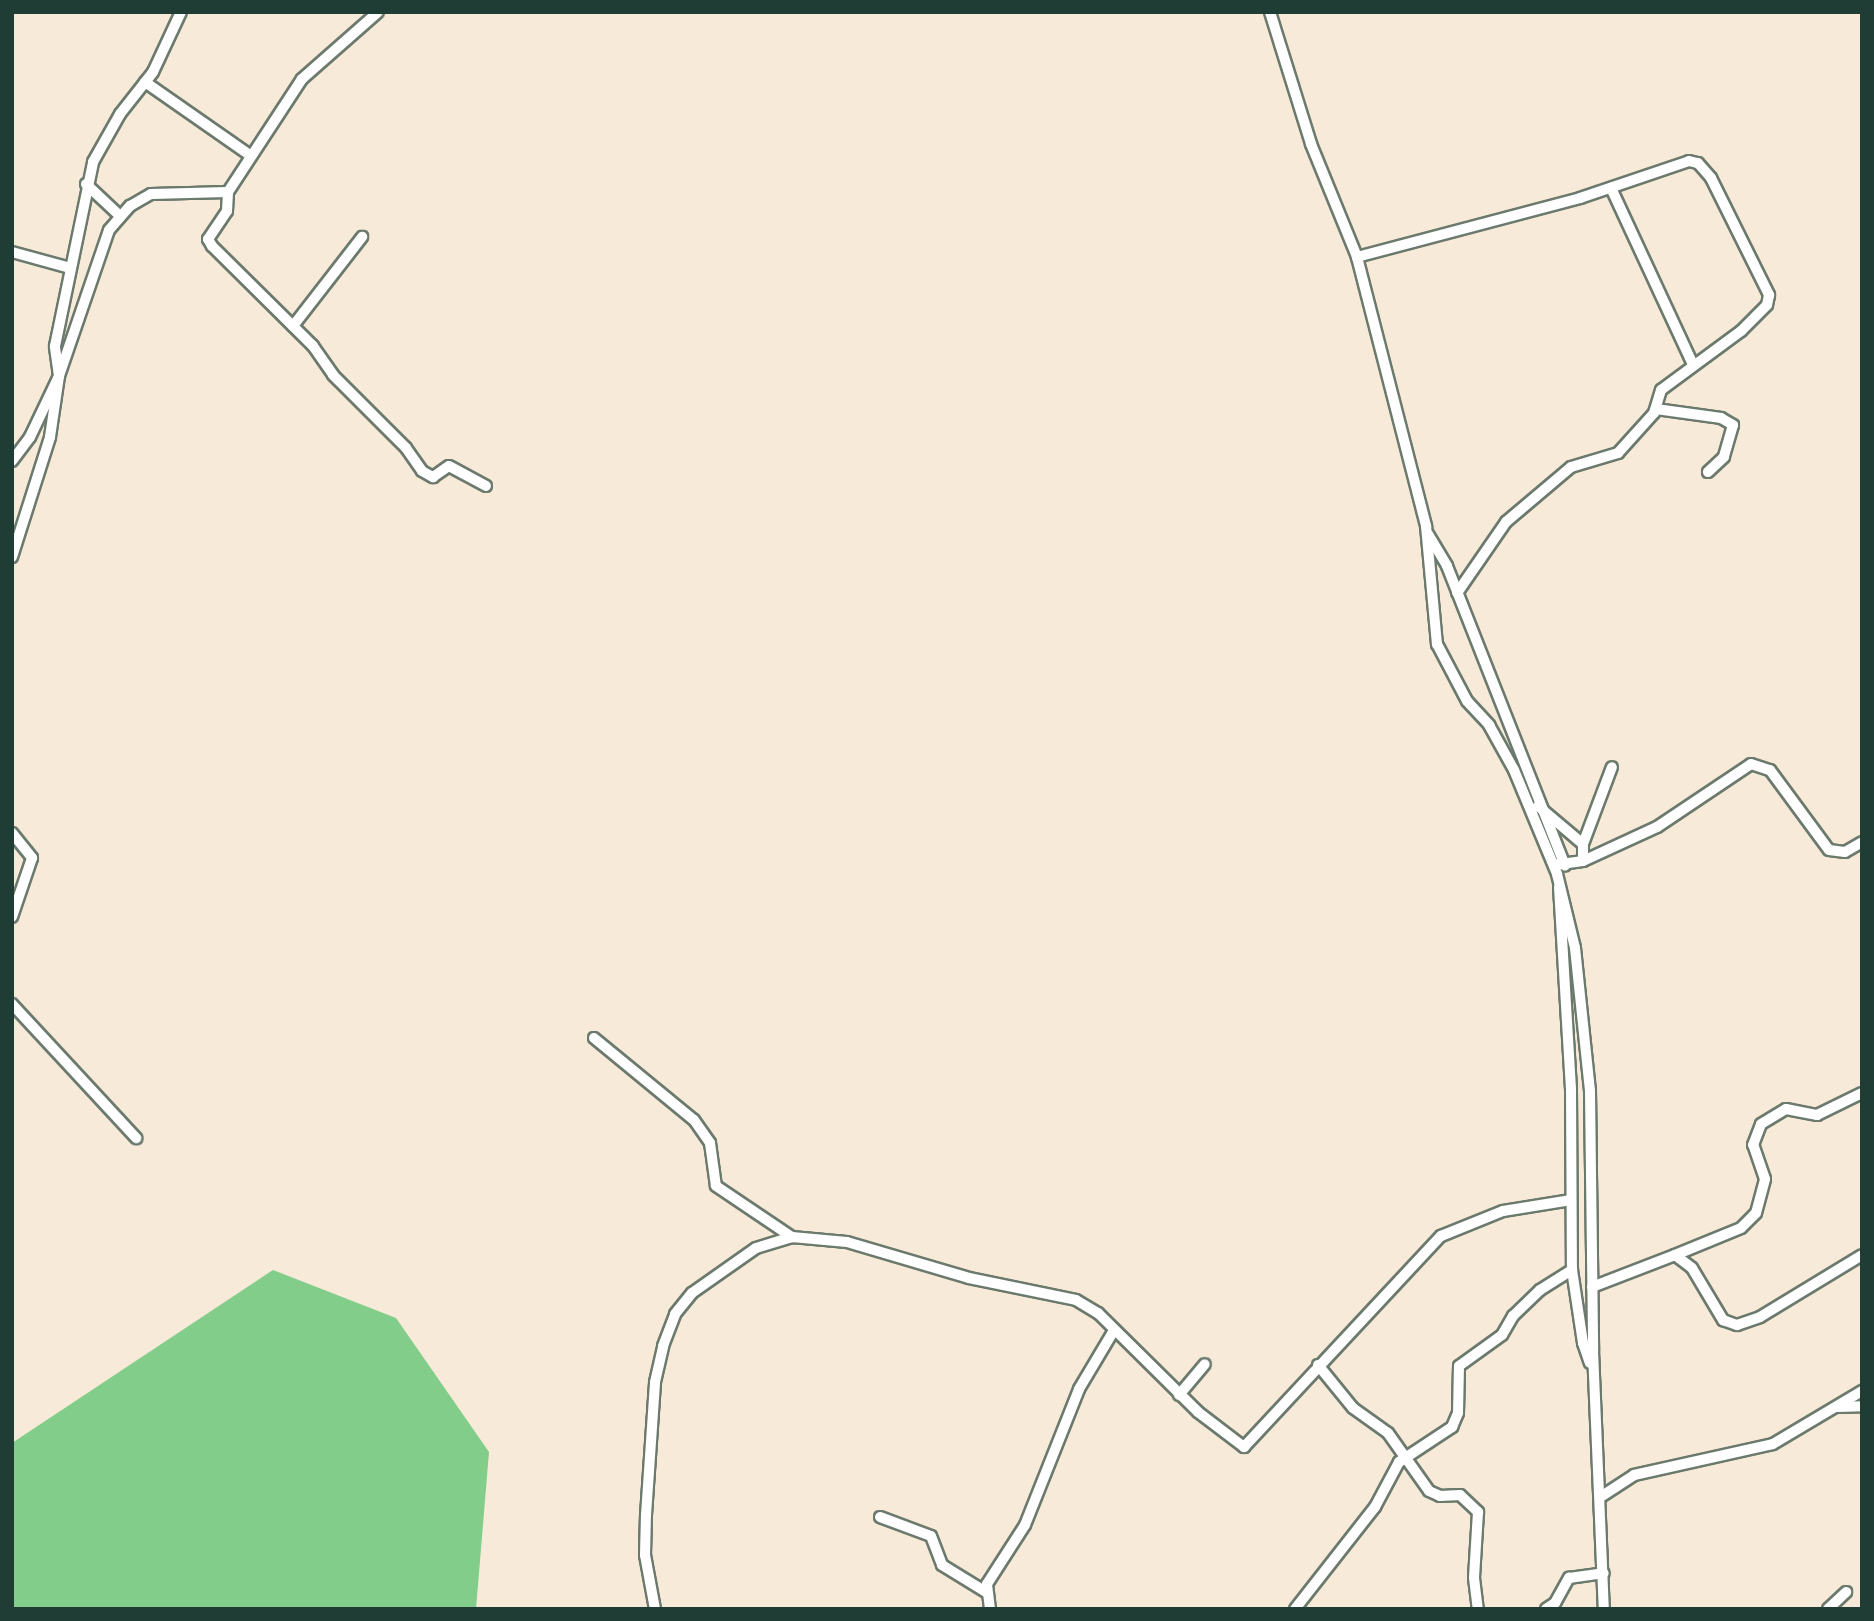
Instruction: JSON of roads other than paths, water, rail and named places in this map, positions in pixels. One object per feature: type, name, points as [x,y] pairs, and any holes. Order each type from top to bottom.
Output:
[{"type":"street","points":[[12,557],[50,437],[59,376],[55,346],[86,184],[93,162],[120,114],[145,82],[181,12]]},
{"type":"street","points":[[378,12],[302,79],[228,192],[227,211],[209,243],[293,326],[427,476],[449,466],[486,486]]},
{"type":"street","points":[[1270,12],[1311,144],[1357,257],[1427,533],[1437,644],[1467,701],[1489,725],[1533,804],[1583,844]]},
{"type":"street","points":[[145,82],[251,156]]},
{"type":"street","points":[[1357,257],[1611,188],[1671,166],[1698,163],[1711,177],[1769,295],[1768,305],[1741,331],[1661,390],[1656,409],[1618,453],[1571,467],[1506,522],[1457,593]]},
{"type":"street","points":[[86,184],[120,216]]},
{"type":"street","points":[[1611,188],[1693,365]]},
{"type":"street","points":[[12,461],[30,437],[59,376],[101,247],[120,216],[151,194],[228,192]]},
{"type":"street","points":[[293,326],[362,237]]},
{"type":"street","points":[[12,252],[70,268]]},
{"type":"street","points":[[1656,409],[1721,418],[1733,425],[1724,457],[1708,472]]},
{"type":"street","points":[[1427,533],[1442,555],[1533,804],[1559,865],[1572,1200],[1572,1270],[1583,1343],[1594,1370]]},
{"type":"street","points":[[1559,865],[1583,861],[1684,813],[1751,764],[1770,770],[1829,850],[1844,852],[1862,842]]},
{"type":"street","points":[[1583,861],[1583,844],[1612,767]]},
{"type":"street","points":[[12,833],[32,858],[12,917]]},
{"type":"street","points":[[1560,881],[1583,993],[1590,1090],[1591,1286],[1602,1496],[1604,1609]]},
{"type":"street","points":[[12,1003],[136,1138]]},
{"type":"street","points":[[594,1038],[695,1120],[710,1143],[716,1186],[792,1237]]},
{"type":"street","points":[[1591,1286],[1741,1228],[1756,1213],[1765,1179],[1753,1145],[1761,1124],[1786,1109],[1817,1115],[1862,1093]]},
{"type":"street","points":[[655,1609],[645,1555],[646,1515],[655,1382],[663,1346],[676,1314],[692,1293],[756,1248],[792,1237],[847,1242],[969,1278],[1072,1299],[1098,1314],[1113,1332],[1179,1395],[1244,1447],[1276,1418],[1318,1364],[1441,1236],[1503,1211],[1572,1200]]},
{"type":"street","points":[[1675,1255],[1692,1268],[1723,1320],[1737,1325],[1760,1317],[1862,1255]]},
{"type":"street","points":[[1295,1609],[1375,1507],[1405,1457],[1452,1427],[1458,1413],[1462,1362],[1502,1335],[1513,1315],[1539,1290],[1572,1270]]},
{"type":"street","points":[[990,1609],[986,1592],[1025,1525],[1079,1389],[1113,1332]]},
{"type":"street","points":[[1179,1395],[1205,1364]]},
{"type":"street","points":[[1318,1364],[1353,1408],[1388,1433],[1429,1491],[1440,1496],[1460,1495],[1478,1512],[1477,1606],[1489,1609]]},
{"type":"street","points":[[1602,1496],[1634,1475],[1773,1444],[1862,1391]]},
{"type":"street","points":[[1837,1407],[1862,1406]]},
{"type":"street","points":[[880,1517],[931,1536],[942,1565],[986,1592]]},
{"type":"street","points":[[1546,1609],[1555,1602],[1569,1578],[1604,1573]]},
{"type":"street","points":[[1828,1609],[1846,1591]]}]
